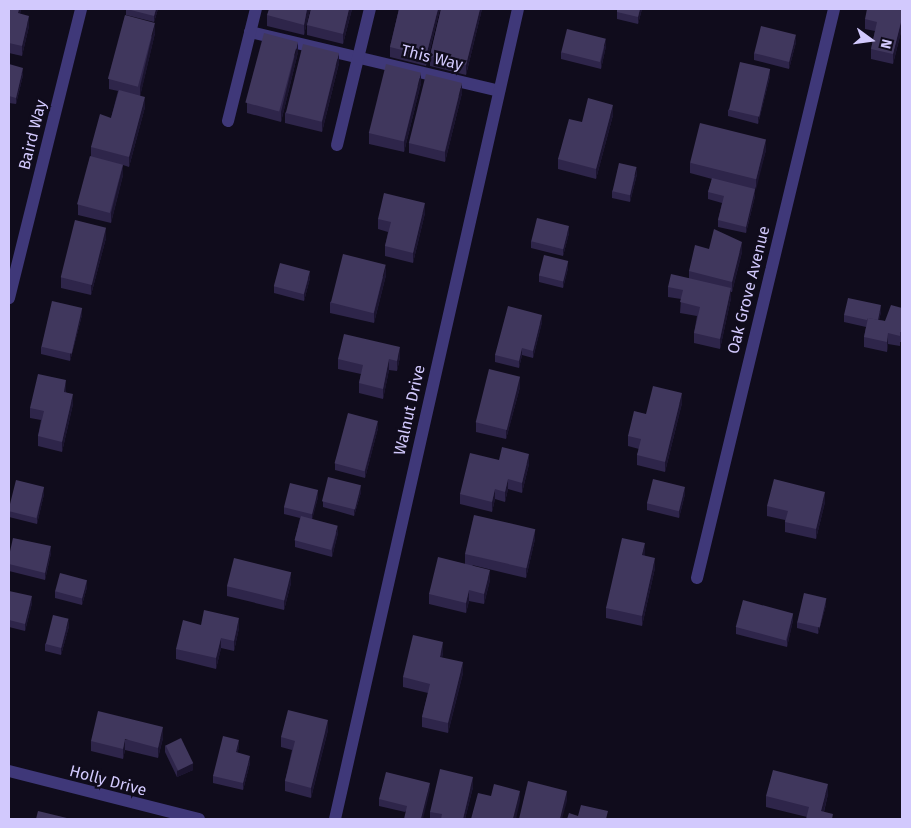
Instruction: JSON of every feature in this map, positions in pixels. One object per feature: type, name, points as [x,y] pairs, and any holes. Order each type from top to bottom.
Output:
[{"type":"street","name":"Baird Way","points":[[9,298],[81,9]]},
{"type":"street","points":[[228,121],[256,9]]},
{"type":"street","points":[[336,144],[370,9]]},
{"type":"street","name":"Walnut Drive","points":[[335,819],[518,9]]},
{"type":"street","name":"Oak Grove Avenue","points":[[697,578],[834,9]]},
{"type":"street","name":"This Way","points":[[250,32],[358,56],[499,91]]},
{"type":"street","name":"Holly Drive","points":[[9,772],[163,816],[199,819]]},
{"type":"building","points":[[9,9],[19,9],[18,13],[29,16],[22,46],[9,43]]},
{"type":"building","points":[[127,9],[156,9],[154,16]]},
{"type":"building","points":[[269,9],[307,9],[304,25],[267,15]]},
{"type":"building","points":[[311,9],[349,9],[343,34],[307,25]]},
{"type":"building","points":[[399,9],[438,9],[426,56],[390,47]]},
{"type":"building","points":[[441,9],[480,9],[466,65],[430,56]]},
{"type":"building","points":[[617,9],[640,9],[638,17],[617,12]]},
{"type":"building","points":[[867,9],[902,9],[902,18],[893,54],[871,49],[877,22],[865,19]]},
{"type":"building","points":[[125,15],[155,23],[138,87],[108,79]]},
{"type":"building","points":[[761,26],[796,35],[789,62],[754,53]]},
{"type":"building","points":[[567,29],[606,39],[600,62],[561,52]]},
{"type":"building","points":[[264,33],[298,42],[279,112],[245,103]]},
{"type":"building","points":[[303,44],[339,53],[322,122],[286,113]]},
{"type":"building","points":[[740,62],[770,69],[759,117],[729,110]]},
{"type":"building","points":[[9,64],[23,68],[16,98],[9,96]]},
{"type":"building","points":[[386,64],[421,73],[404,142],[369,133]]},
{"type":"building","points":[[426,74],[462,83],[445,152],[409,143]]},
{"type":"building","points":[[119,90],[145,97],[129,157],[91,147],[100,114],[111,118]]},
{"type":"building","points":[[588,98],[613,105],[596,169],[558,159],[569,119],[582,122]]},
{"type":"building","points":[[700,123],[766,139],[756,179],[690,163]]},
{"type":"building","points":[[90,156],[123,165],[110,213],[77,204]]},
{"type":"building","points":[[619,163],[637,167],[630,195],[612,191]]},
{"type":"building","points":[[712,178],[755,189],[746,227],[718,220],[724,196],[708,192]]},
{"type":"building","points":[[384,193],[425,203],[413,253],[385,246],[391,222],[378,219]]},
{"type":"building","points":[[537,218],[569,226],[563,249],[531,241]]},
{"type":"building","points":[[75,220],[106,228],[92,285],[61,277]]},
{"type":"building","points":[[714,229],[742,242],[732,282],[689,271],[695,245],[709,249]]},
{"type":"building","points":[[343,254],[386,265],[374,313],[331,303]]},
{"type":"building","points":[[544,255],[568,261],[563,281],[539,275]]},
{"type":"building","points":[[280,263],[310,271],[304,294],[274,286]]},
{"type":"building","points":[[671,274],[731,288],[720,339],[694,333],[700,307],[680,302],[683,290],[668,287]]},
{"type":"building","points":[[848,298],[881,305],[878,320],[868,318],[867,320],[844,315]]},
{"type":"building","points":[[52,301],[82,308],[72,354],[41,347]]},
{"type":"building","points":[[891,305],[902,308],[902,332],[900,332],[900,336],[888,333],[887,342],[864,337],[868,318],[885,321]]},
{"type":"building","points":[[508,306],[542,315],[533,351],[522,348],[519,361],[495,355]]},
{"type":"building","points":[[344,334],[400,347],[397,361],[389,359],[383,389],[359,383],[363,365],[338,359]]},
{"type":"building","points":[[489,369],[520,377],[507,430],[476,422]]},
{"type":"building","points":[[38,374],[66,380],[64,392],[73,394],[62,442],[38,436],[44,411],[30,408]]},
{"type":"building","points":[[653,386],[682,393],[665,462],[637,455],[641,439],[628,436],[634,411],[646,414]]},
{"type":"building","points":[[348,413],[378,421],[364,471],[335,463]]},
{"type":"building","points":[[502,447],[529,454],[522,483],[508,479],[505,492],[495,489],[492,502],[460,494],[470,453],[499,460]]},
{"type":"building","points":[[328,477],[361,485],[355,509],[322,501]]},
{"type":"building","points":[[653,479],[685,487],[679,511],[647,503]]},
{"type":"building","points":[[774,479],[825,492],[816,529],[785,522],[788,511],[767,506]]},
{"type":"building","points":[[16,480],[44,487],[36,518],[9,511]]},
{"type":"building","points":[[290,483],[318,490],[312,514],[284,507]]},
{"type":"building","points":[[474,515],[535,529],[526,568],[465,554]]},
{"type":"building","points":[[301,516],[338,526],[331,550],[295,540]]},
{"type":"building","points":[[13,538],[51,546],[45,573],[9,564]]},
{"type":"building","points":[[622,538],[645,543],[642,555],[655,558],[642,616],[606,608]]},
{"type":"building","points":[[438,557],[490,570],[484,594],[469,590],[466,603],[429,594]]},
{"type":"building","points":[[234,558],[291,572],[284,600],[227,586]]},
{"type":"building","points":[[60,573],[87,580],[82,599],[55,591]]},
{"type":"building","points":[[9,591],[32,596],[25,624],[9,620]]},
{"type":"building","points":[[804,593],[826,598],[820,627],[797,622]]},
{"type":"building","points":[[743,600],[793,613],[786,641],[736,627]]},
{"type":"building","points":[[204,610],[239,618],[234,641],[221,638],[216,658],[176,649],[183,620],[201,625]]},
{"type":"building","points":[[53,615],[69,619],[61,648],[46,644]]},
{"type":"building","points":[[413,635],[443,642],[440,657],[463,662],[448,723],[422,717],[430,684],[403,677]]},
{"type":"building","points":[[288,710],[328,720],[311,788],[285,781],[295,741],[281,737]]},
{"type":"building","points":[[98,711],[163,727],[158,748],[125,739],[123,749],[91,741]]},
{"type":"building","points":[[223,736],[239,740],[236,752],[250,756],[243,783],[213,776]]},
{"type":"building","points":[[181,738],[193,763],[178,771],[166,745]]},
{"type":"building","points":[[440,769],[473,777],[463,819],[441,819],[442,814],[430,812]]},
{"type":"building","points":[[773,770],[828,784],[821,811],[833,814],[832,819],[806,819],[809,807],[766,796]]},
{"type":"building","points":[[386,772],[430,783],[421,819],[404,819],[407,806],[379,799]]},
{"type":"building","points":[[528,781],[567,791],[560,819],[519,819]]},
{"type":"building","points":[[494,784],[520,791],[513,819],[471,819],[478,793],[491,796]]},
{"type":"building","points":[[581,805],[608,811],[606,819],[567,819],[569,813],[578,816]]},
{"type":"building","points":[[38,811],[71,819],[36,819]]}]
